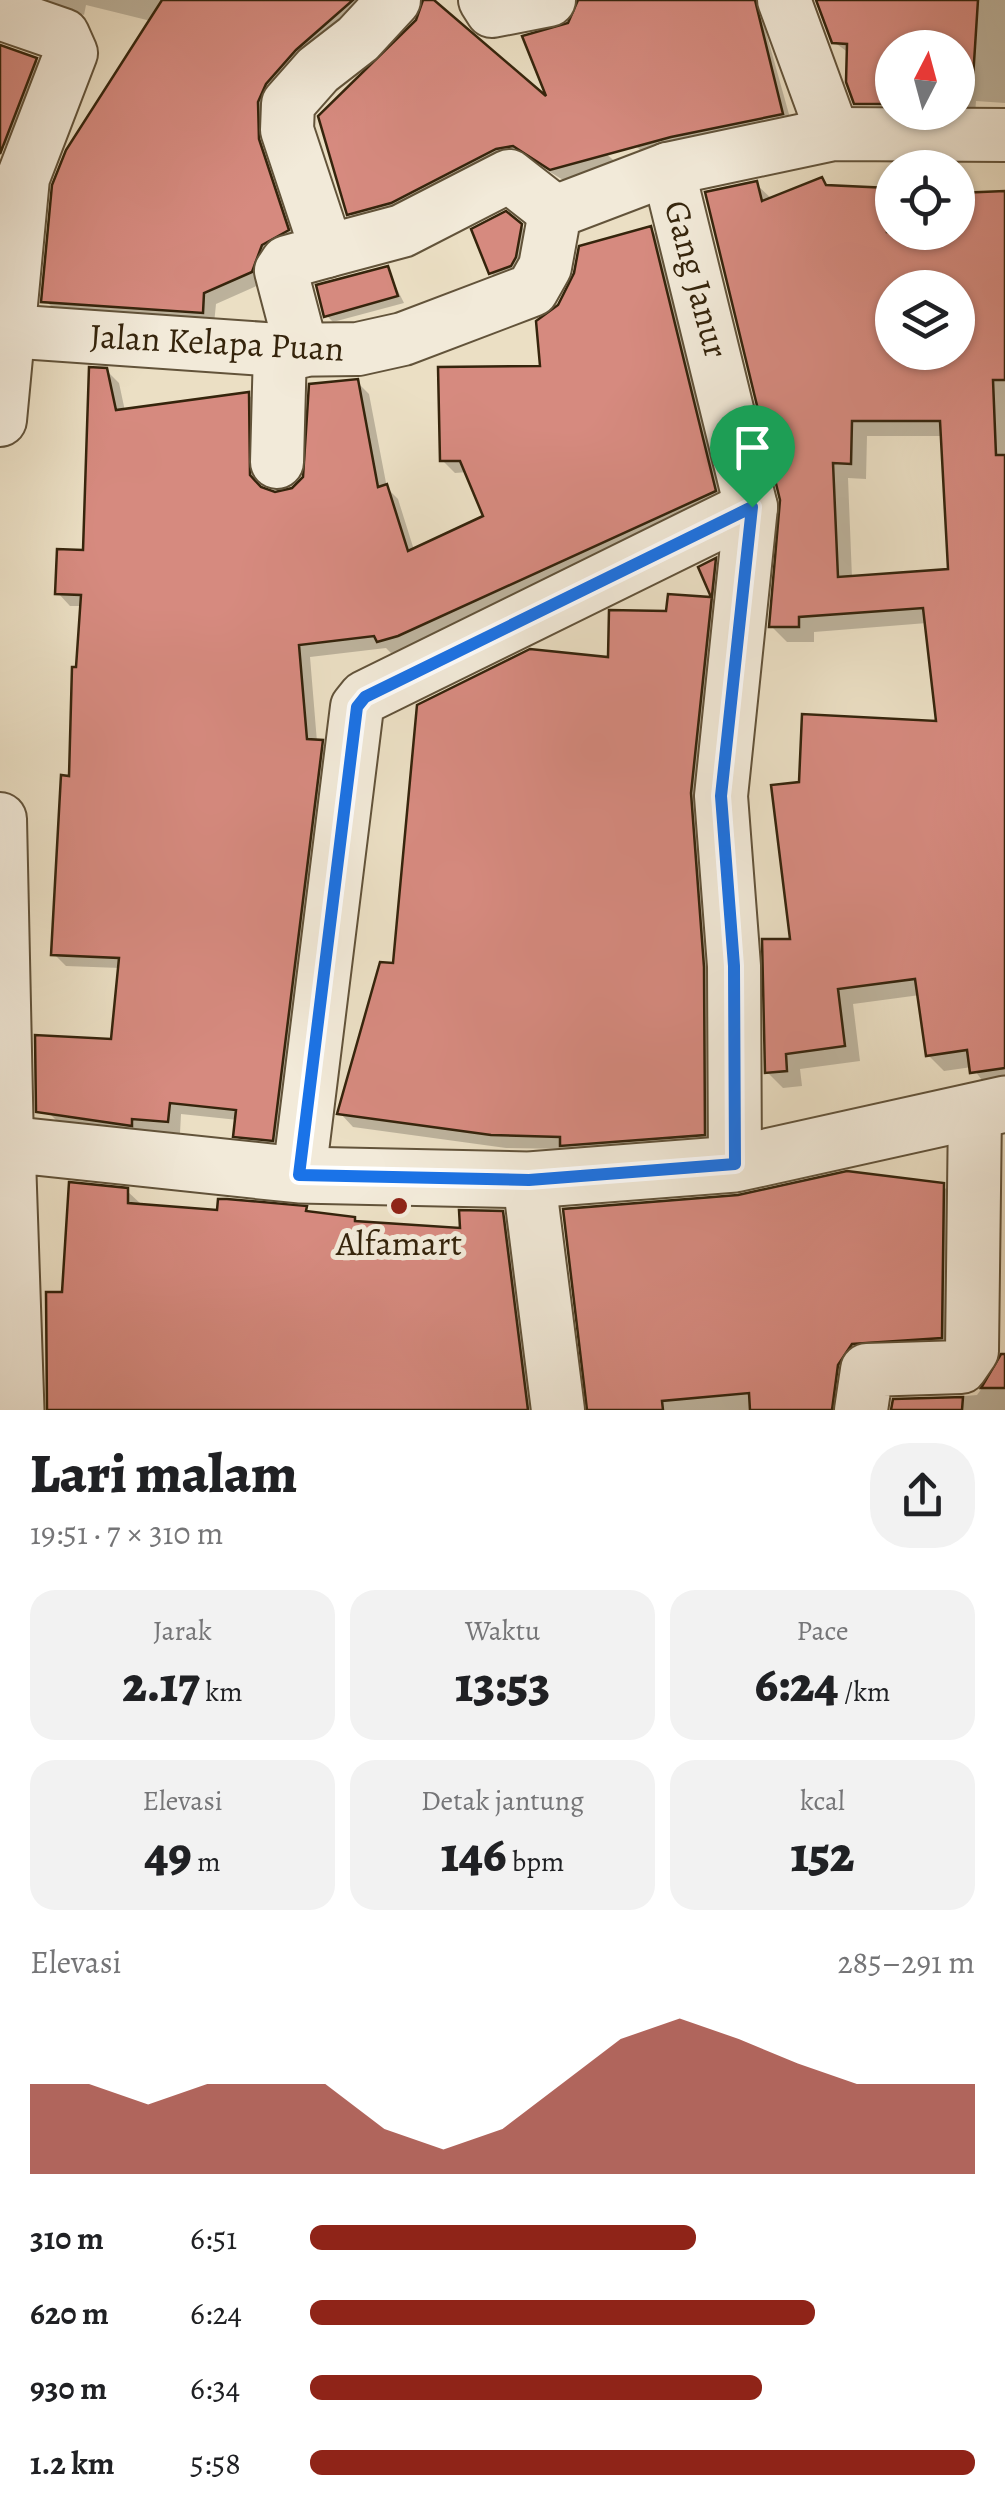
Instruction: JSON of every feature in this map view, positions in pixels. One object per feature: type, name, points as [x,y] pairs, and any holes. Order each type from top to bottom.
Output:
[{"type":"street","points":[[0,420],[12,176],[70,53],[63,35],[8,16],[7,0]]},
{"type":"street","points":[[327,251],[287,130],[288,104],[318,70],[358,39],[394,0]]},
{"type":"street","points":[[485,0],[492,11],[501,12],[549,0]]},
{"type":"street","points":[[784,0],[834,134]]},
{"type":"street","points":[[276,462],[291,351],[281,270],[287,262],[402,231],[509,176],[555,212],[668,169],[834,134],[1005,135]]},
{"type":"street","name":"Gang Janur","points":[[668,169],[752,507],[721,796],[734,966],[735,1164]]},
{"type":"street","name":"Jalan Kelapa Puan","points":[[7,331],[291,351],[358,349],[403,339],[532,290],[545,267],[555,212]]},
{"type":"street","points":[[299,1175],[357,707],[365,697],[752,507]]},
{"type":"street","points":[[0,820],[3,1144],[16,1410]]},
{"type":"street","points":[[3,1144],[299,1175],[529,1180],[735,1164],[990,1108],[972,1351],[968,1362],[961,1367],[867,1370],[861,1410]]},
{"type":"street","points":[[529,1180],[558,1410]]},
{"type":"building","points":[[162,0],[353,0],[296,50],[266,84],[258,102],[259,139],[289,230],[262,245],[252,272],[204,293],[203,313],[41,302],[52,185],[66,150]]},
{"type":"building","points":[[423,0],[434,0],[546,96],[522,36],[568,23],[578,0],[755,0],[783,114],[671,137],[550,170],[513,146],[496,149],[391,203],[347,215],[318,116],[416,20]]},
{"type":"building","points":[[816,0],[978,0],[975,47],[975,30],[875,30],[875,104],[854,104],[846,82],[847,44],[832,43]]},
{"type":"building","points":[[0,45],[37,58],[0,154]]},
{"type":"building","points":[[822,177],[826,185],[875,187],[875,250],[975,250],[975,192],[1005,191],[1005,380],[993,380],[996,455],[1005,455],[1005,1068],[970,1073],[967,1050],[926,1056],[915,979],[838,989],[845,1046],[786,1054],[787,1071],[765,1073],[762,939],[790,939],[771,785],[799,782],[802,714],[936,721],[923,608],[799,617],[799,627],[769,627],[780,500],[705,192],[757,181],[762,201]],"holes":[[[852,421],[940,421],[948,569],[838,577],[833,463],[851,464]]]},
{"type":"building","points":[[506,211],[522,224],[516,257],[511,266],[489,274],[471,229]]},
{"type":"building","points":[[651,226],[716,491],[398,636],[377,642],[374,636],[299,645],[307,739],[323,740],[273,1141],[233,1137],[236,1110],[170,1103],[168,1122],[132,1119],[132,1126],[36,1112],[35,1035],[111,1039],[119,958],[51,955],[61,775],[69,776],[72,667],[76,667],[81,595],[55,594],[57,549],[83,550],[89,367],[107,368],[116,410],[249,392],[250,475],[261,487],[275,492],[292,488],[303,477],[309,384],[358,379],[378,487],[387,484],[408,551],[483,516],[460,461],[440,461],[438,367],[540,366],[536,321],[558,305],[574,273],[579,246]]},
{"type":"building","points":[[388,266],[398,296],[324,317],[316,285]]},
{"type":"building","points":[[716,558],[691,793],[704,967],[705,1135],[560,1146],[560,1137],[491,1135],[337,1114],[380,962],[393,963],[417,705],[530,649],[608,657],[609,610],[666,611],[668,594],[711,597],[698,567]]},
{"type":"building","points":[[847,1171],[944,1183],[942,1338],[852,1344],[838,1365],[832,1410],[750,1410],[749,1393],[662,1401],[663,1410],[587,1410],[563,1209],[738,1195]]},
{"type":"building","points":[[69,1182],[128,1188],[128,1203],[217,1210],[218,1199],[227,1199],[307,1206],[306,1211],[355,1217],[355,1221],[460,1228],[459,1210],[503,1211],[528,1410],[47,1410],[46,1292],[62,1292]]},
{"type":"building","points":[[1001,1354],[1005,1354],[1005,1388],[981,1388]]},
{"type":"building","points":[[963,1397],[962,1410],[891,1410],[893,1399]]},
{"type":"place","name":"Alfamart","points":[[399,1206]]},
{"type":"route","points":[[752,507],[721,796],[734,966],[735,1164],[529,1180],[299,1175],[357,707],[365,697],[695,531],[752,507]]}]
